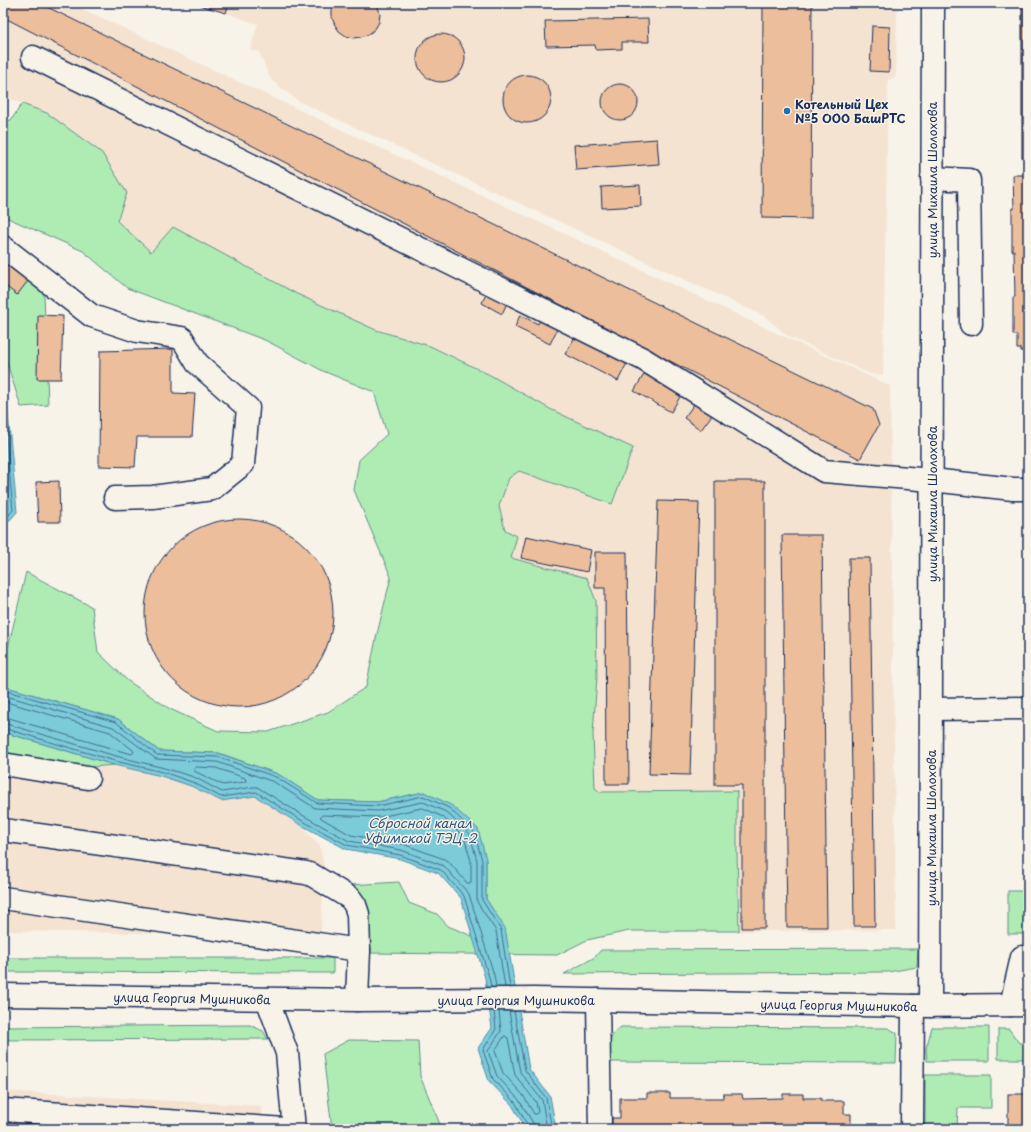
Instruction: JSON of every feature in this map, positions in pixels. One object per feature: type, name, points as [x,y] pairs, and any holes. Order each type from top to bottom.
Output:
[{"type":"street","name":"улица Михаила Шолохова","points":[[912,1129],[921,1006],[931,709],[932,3]]},
{"type":"street","points":[[34,57],[643,359],[824,471],[932,480],[1013,489],[1028,489]]},
{"type":"street","points":[[932,178],[969,180],[971,324]]},
{"type":"street","points":[[3,247],[92,316],[137,331],[182,338],[197,363],[248,408],[243,464],[212,489],[152,497],[116,498]]},
{"type":"street","points":[[931,709],[1028,708]]},
{"type":"street","points":[[3,764],[88,778]]},
{"type":"street","points":[[3,830],[312,874],[350,898],[355,905],[358,914],[359,950],[357,1000]]},
{"type":"street","points":[[3,898],[359,950]]},
{"type":"street","points":[[1019,1005],[1022,957],[1028,957]]},
{"type":"street","name":"улица Георгия Мушникова","points":[[3,995],[357,1000],[534,999],[921,1006],[1019,1005]]},
{"type":"street","points":[[267,999],[287,1053],[294,1129]]},
{"type":"street","points":[[598,1000],[600,1129]]},
{"type":"street","points":[[3,1110],[285,1129]]},
{"type":"shaded area","points":[[3,3],[70,3],[890,386],[896,930],[739,931],[737,791],[600,792],[595,788],[593,734],[597,677],[587,578],[510,558],[499,506],[509,478],[519,471],[612,504],[550,409],[490,375],[430,346],[376,330],[297,294],[173,228],[151,252],[117,221],[22,104],[3,95]]},
{"type":"shaded area","points":[[229,3],[897,3],[896,76],[888,80],[883,375],[870,374],[788,336],[764,316],[300,102],[271,80],[259,52],[250,50],[258,24],[226,13]]},
{"type":"shaded area","points":[[114,765],[161,776],[191,786],[221,801],[254,796],[299,824],[320,846],[324,867],[321,932],[200,934],[3,931],[3,766],[69,769]]},
{"type":"shaded area","points":[[3,1091],[261,1106],[261,1129],[3,1129]]},
{"type":"green space","points":[[22,104],[47,113],[102,153],[127,193],[117,221],[151,252],[173,227],[297,294],[376,330],[430,346],[490,375],[550,409],[633,448],[612,504],[519,471],[509,478],[499,506],[505,530],[517,536],[511,558],[587,578],[596,601],[597,677],[593,734],[595,788],[600,792],[737,791],[739,931],[629,931],[587,940],[557,955],[366,953],[364,916],[350,885],[399,882],[409,903],[437,914],[448,926],[472,936],[498,918],[486,899],[486,860],[424,792],[377,802],[318,800],[278,774],[219,753],[159,751],[118,719],[3,686],[3,651],[7,652],[26,572],[92,607],[98,652],[128,681],[170,709],[218,731],[268,732],[328,712],[366,687],[391,577],[354,490],[359,460],[387,434],[374,392],[323,371],[267,341],[127,288],[83,251],[3,216],[3,121],[11,120]]},
{"type":"green space","points":[[3,259],[44,292],[48,405],[21,407],[3,351]]},
{"type":"green space","points":[[3,732],[114,765],[69,769],[3,766]]},
{"type":"green space","points":[[1008,891],[1028,891],[1028,934],[1008,934]]},
{"type":"green space","points":[[918,949],[917,967],[888,972],[564,974],[595,957],[601,950]]},
{"type":"green space","points":[[3,958],[333,958],[333,973],[3,972]]},
{"type":"green space","points":[[250,1025],[263,1031],[268,1039],[3,1040],[3,1027]]},
{"type":"green space","points":[[621,1027],[888,1028],[897,1033],[896,1063],[608,1062],[611,1039],[616,1031]]},
{"type":"green space","points":[[932,1027],[989,1027],[989,1061],[927,1061],[926,1049]]},
{"type":"green space","points":[[998,1029],[1009,1029],[1019,1043],[1028,1043],[1028,1059],[998,1059]]},
{"type":"green space","points":[[349,1040],[418,1041],[420,1076],[442,1129],[332,1129],[323,1054]]},
{"type":"green space","points":[[925,1075],[991,1075],[991,1108],[958,1108],[957,1129],[925,1129]]},
{"type":"water","points":[[3,360],[17,512],[10,520],[3,520]]},
{"type":"water","name":"Сбросной канал Уфимской ТЭЦ-2","points":[[3,686],[118,719],[159,751],[218,753],[278,774],[318,800],[377,802],[424,792],[451,805],[478,829],[486,859],[486,899],[505,928],[529,1069],[550,1096],[556,1129],[526,1129],[512,1105],[489,1081],[478,1048],[492,1028],[485,978],[461,898],[438,873],[400,859],[346,849],[299,824],[255,796],[221,801],[191,786],[161,776],[114,765],[3,732]]},
{"type":"building","points":[[3,3],[39,3],[873,409],[879,425],[860,459],[3,17]]},
{"type":"building","points":[[192,3],[229,3],[226,13]]},
{"type":"building","points":[[335,3],[377,3],[380,14],[379,22],[375,29],[369,34],[354,38],[346,36],[339,31],[332,18],[332,10]]},
{"type":"building","name":"Котельный Цех №5 ООО БашРТС","points":[[763,3],[812,3],[811,219],[762,218]]},
{"type":"building","points":[[1022,3],[1028,3],[1028,157],[1022,157]]},
{"type":"building","points":[[648,19],[649,42],[622,42],[622,49],[596,50],[595,45],[546,46],[545,21]]},
{"type":"building","points":[[872,26],[890,27],[889,72],[870,71]]},
{"type":"building","points":[[441,34],[450,36],[458,41],[463,49],[465,58],[463,67],[458,75],[450,80],[441,82],[432,80],[424,75],[419,67],[417,58],[419,49],[424,41],[432,36]]},
{"type":"building","points":[[527,75],[536,77],[544,82],[549,90],[551,99],[549,108],[544,116],[536,121],[527,123],[518,121],[510,116],[505,108],[503,99],[505,90],[510,82],[518,77]]},
{"type":"building","points":[[624,84],[633,89],[637,95],[637,109],[633,115],[624,120],[616,120],[607,115],[603,109],[602,98],[607,89],[613,85]]},
{"type":"building","points":[[657,139],[659,164],[576,170],[574,145]]},
{"type":"building","points":[[1013,175],[1028,175],[1028,351],[1021,351],[1021,349],[1017,349],[1017,335],[1013,335],[1013,297],[1015,297],[1014,250],[1012,251],[1012,209],[1014,209]]},
{"type":"building","points":[[640,185],[641,206],[602,208],[601,187]]},
{"type":"building","points":[[3,255],[31,277],[17,295],[3,284]]},
{"type":"building","points":[[487,292],[507,303],[502,314],[482,303]]},
{"type":"building","points":[[38,315],[63,316],[61,379],[37,379]]},
{"type":"building","points":[[520,315],[538,324],[543,315],[560,323],[550,344],[515,327]]},
{"type":"building","points":[[575,337],[627,363],[618,381],[565,354]]},
{"type":"building","points":[[173,349],[173,393],[195,394],[192,437],[137,437],[135,467],[99,466],[100,351]]},
{"type":"building","points":[[646,371],[683,392],[671,412],[634,391]]},
{"type":"building","points":[[697,400],[714,412],[701,430],[684,418]]},
{"type":"building","points":[[59,481],[60,522],[38,522],[36,482]]},
{"type":"building","points":[[715,481],[765,481],[765,928],[742,928],[742,785],[715,785]]},
{"type":"building","points":[[658,501],[699,502],[690,775],[649,774]]},
{"type":"building","points":[[239,519],[266,523],[283,530],[305,547],[322,569],[329,586],[333,613],[329,640],[322,657],[305,679],[283,696],[266,703],[239,707],[212,703],[195,696],[173,679],[156,657],[149,640],[145,613],[149,586],[156,569],[173,547],[195,530],[212,523]]},
{"type":"building","points":[[782,535],[822,535],[827,927],[787,927]]},
{"type":"building","points":[[526,536],[591,550],[587,572],[521,558]]},
{"type":"building","points":[[595,552],[627,552],[629,784],[606,784],[605,588],[595,588]]},
{"type":"building","points":[[849,558],[870,558],[875,926],[854,926]]},
{"type":"building","points":[[1026,732],[1028,732],[1028,885],[1026,885]]},
{"type":"building","points":[[647,1093],[670,1093],[670,1098],[723,1098],[723,1094],[742,1094],[743,1099],[783,1098],[783,1094],[803,1094],[803,1098],[821,1098],[821,1101],[844,1101],[844,1114],[851,1114],[851,1129],[612,1129],[612,1118],[620,1118],[620,1098],[647,1098]]},
{"type":"building","points":[[1008,1094],[1028,1094],[1028,1129],[1008,1129]]},
{"type":"place","name":"Котельный Цех №5 ООО БашРТС","points":[[787,111]]}]
